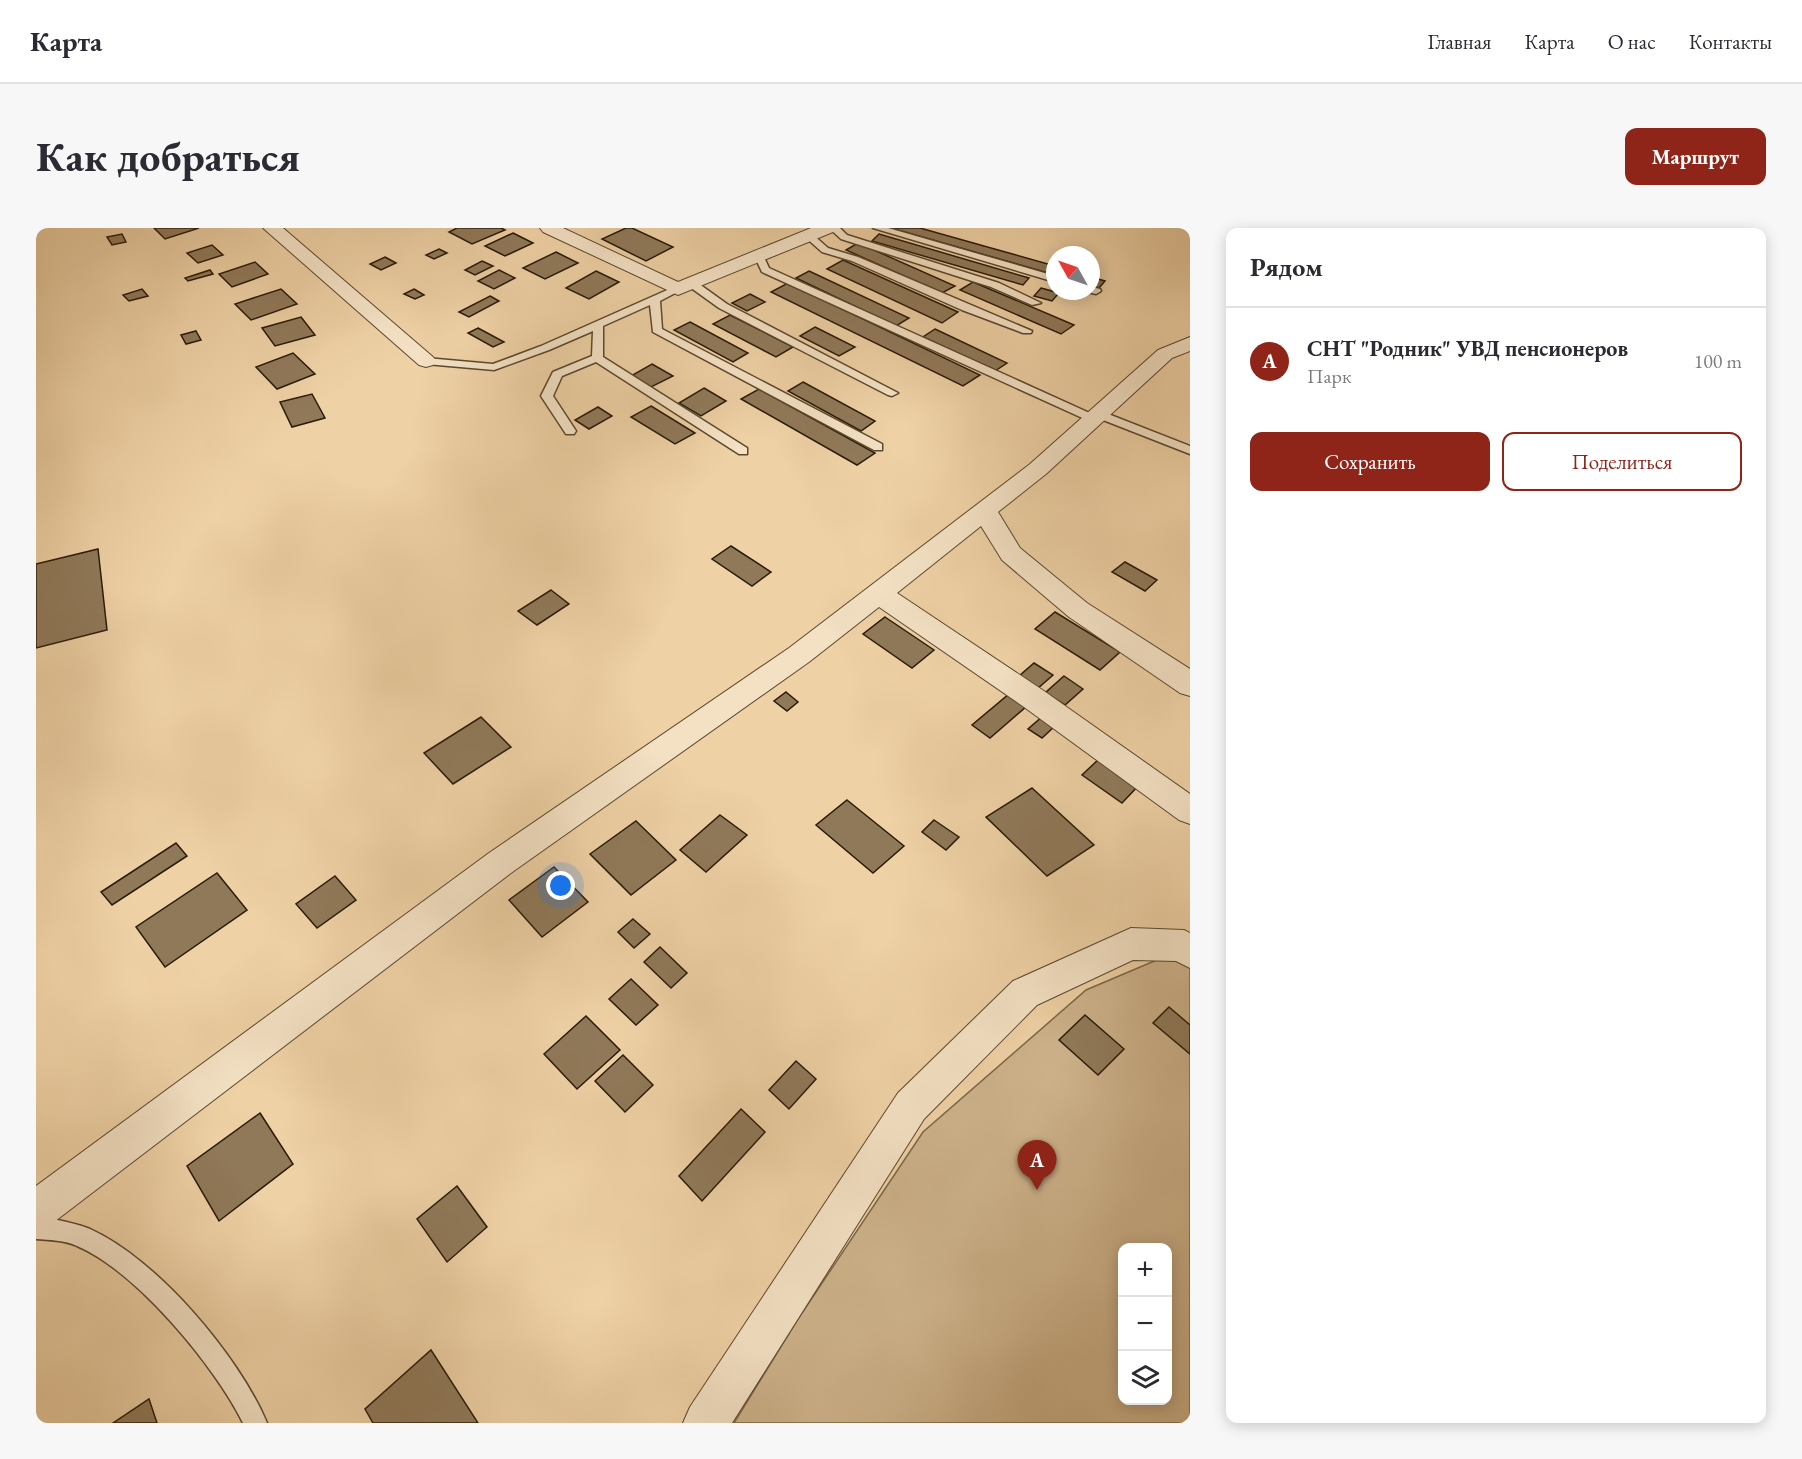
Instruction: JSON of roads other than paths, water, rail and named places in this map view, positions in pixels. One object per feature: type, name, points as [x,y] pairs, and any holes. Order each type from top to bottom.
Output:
[{"type":"street","points":[[272,228],[426,361]]},
{"type":"street","points":[[549,228],[684,286],[827,228]]},
{"type":"street","points":[[36,1211],[500,863],[784,666],[1038,469],[1165,354],[1190,342]]},
{"type":"street","points":[[985,511],[1011,554],[1078,610],[1190,685]]},
{"type":"street","points":[[878,593],[1034,699],[1190,811]]},
{"type":"street","points":[[706,1423],[911,1106],[1025,993],[1131,944],[1188,946]]},
{"type":"lane","points":[[834,228],[844,237],[995,285],[1036,303]]},
{"type":"lane","points":[[878,228],[1046,276]]},
{"type":"lane","points":[[808,236],[825,250],[855,260],[966,308],[1027,331]]},
{"type":"lane","points":[[759,255],[765,270],[1096,417],[1190,450]]},
{"type":"lane","points":[[426,361],[494,368],[545,348],[684,286],[892,393]]},
{"type":"lane","points":[[655,299],[657,330],[878,447]]},
{"type":"lane","points":[[597,358],[598,325]]},
{"type":"lane","points":[[570,431],[547,396],[557,374],[597,358]]},
{"type":"lane","points":[[597,358],[743,451]]},
{"type":"lane","points":[[36,1228],[56,1229],[85,1238],[122,1262],[137,1275],[167,1302],[205,1346],[246,1401],[255,1423]]},
{"type":"place","name":"СНТ \"Родник\" УВД пенсионеров","points":[[1037,1190]]}]
